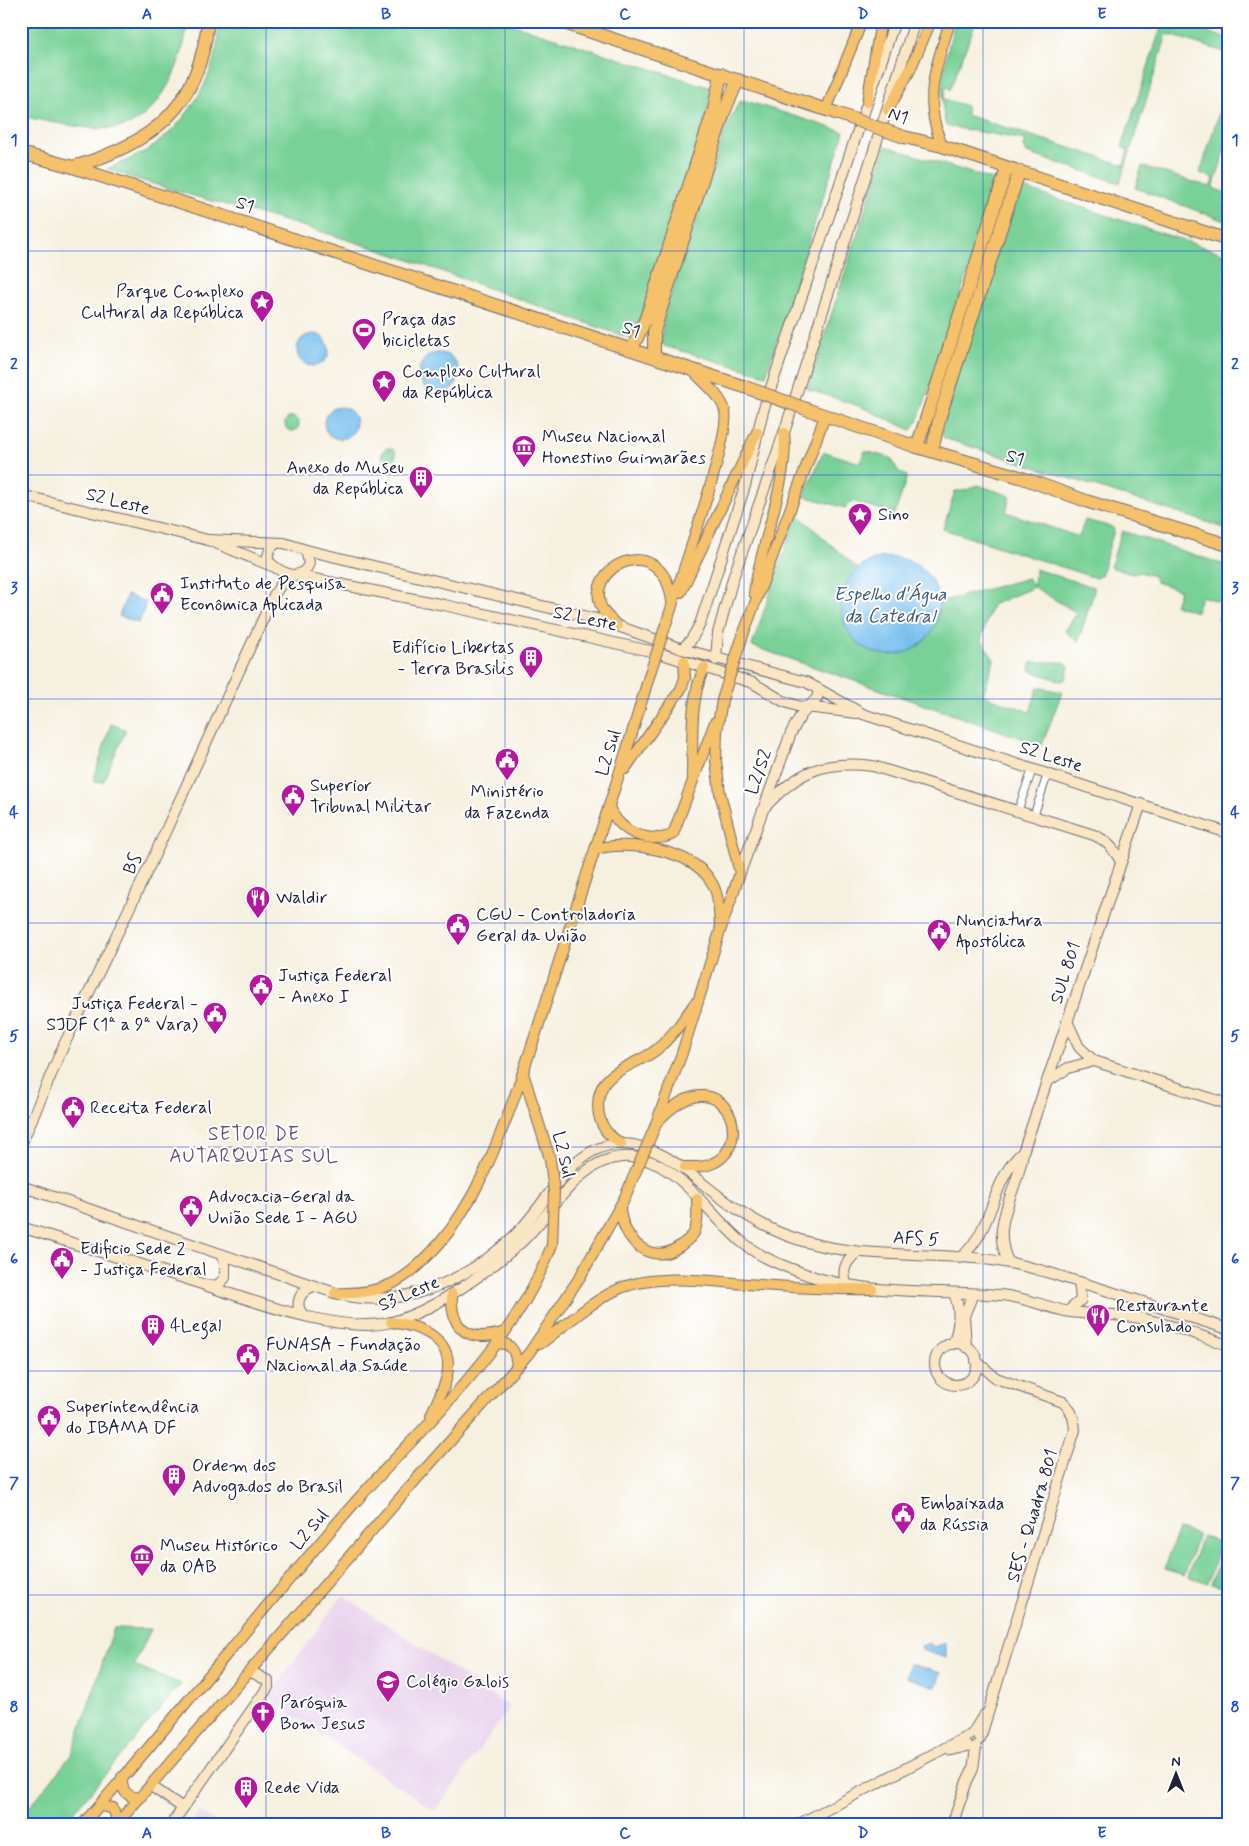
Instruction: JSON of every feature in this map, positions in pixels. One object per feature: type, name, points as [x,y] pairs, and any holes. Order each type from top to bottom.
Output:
[{"type":"highway","points":[[73,167],[94,161],[134,143],[166,119],[192,86],[206,45],[208,21]]},
{"type":"highway","name":"N1","points":[[558,21],[721,74],[904,138],[942,146],[1228,240]]},
{"type":"highway","points":[[632,349],[646,318],[714,109],[721,74]]},
{"type":"highway","points":[[654,356],[654,332],[657,321],[724,112],[738,80]]},
{"type":"highway","name":"S1","points":[[21,153],[73,167],[654,356],[917,447],[1020,477],[1088,502],[1228,545]]},
{"type":"highway","points":[[917,447],[1013,170]]},
{"type":"highway","points":[[932,451],[940,416],[1013,170]]},
{"type":"main road","points":[[826,110],[862,21]]},
{"type":"main road","points":[[867,102],[881,21]]},
{"type":"main road","points":[[671,608],[698,560],[756,432],[895,21]]},
{"type":"main road","points":[[716,660],[718,633],[733,578],[784,433],[915,21]]},
{"type":"main road","points":[[888,110],[910,70],[931,21]]},
{"type":"main road","points":[[942,146],[931,107],[932,91],[950,21]]},
{"type":"main road","name":"L2 Sul","points":[[82,1825],[351,1506],[496,1344],[542,1271],[552,1245],[554,1192],[550,1159],[523,1073],[620,776],[720,446],[726,417],[722,403],[690,369]]},
{"type":"main road","points":[[609,808],[624,828],[638,834],[661,838],[668,837],[673,834],[678,825],[692,781],[722,703],[752,611],[825,416]]},
{"type":"main road","points":[[682,649],[691,640],[700,624],[745,486],[756,432]]},
{"type":"main road","points":[[752,611],[758,566],[785,457],[784,433]]},
{"type":"main road","name":"S2 Leste","points":[[21,494],[208,540],[275,568]]},
{"type":"main road","name":"S2 Leste","points":[[208,540],[276,544]]},
{"type":"main road","points":[[276,544],[293,544],[306,550],[309,556],[308,567],[302,573],[291,575],[275,568],[268,559],[268,552],[276,544]]},
{"type":"main road","name":"S2 Leste","points":[[306,550],[617,626],[716,660],[806,682],[863,714]]},
{"type":"main road","points":[[617,626],[604,611],[600,600],[600,589],[605,576],[613,567],[630,560],[645,560],[659,568],[667,580],[671,608]]},
{"type":"main road","name":"BS","points":[[274,596],[275,568]]},
{"type":"main road","name":"S2 Leste","points":[[291,575],[505,618],[640,648],[753,683],[797,706],[863,714],[1228,833]]},
{"type":"main road","name":"BS","points":[[21,1146],[62,1049],[150,865],[274,596],[291,575]]},
{"type":"main road","points":[[505,618],[505,607],[514,600]]},
{"type":"main road","points":[[620,776],[681,689],[685,678],[684,661]]},
{"type":"main road","points":[[692,781],[693,708],[697,682],[704,668]]},
{"type":"main road","points":[[775,695],[777,683],[782,677]]},
{"type":"main road","name":"L2/S2","points":[[740,874],[791,733],[801,715],[817,698],[819,689]]},
{"type":"main road","points":[[117,1824],[420,1474],[529,1353],[580,1277],[622,1204],[656,1126],[740,874],[720,793],[716,761],[722,703]]},
{"type":"main road","points":[[764,808],[778,792],[797,778],[823,766],[845,762],[873,766],[1034,815],[1104,839],[1112,847],[1120,860]]},
{"type":"main road","name":"SUL 801","points":[[1009,1263],[1002,1250],[1000,1234],[1019,1172],[1023,1152],[1120,860],[1141,804]]},
{"type":"main road","points":[[596,849],[615,844],[629,845],[652,849],[692,862],[705,872],[712,882],[720,911],[721,928]]},
{"type":"main road","points":[[621,1144],[607,1133],[600,1120],[598,1105],[601,1088],[609,1077],[649,1056],[663,1044],[701,993]]},
{"type":"main road","points":[[1067,1021],[1079,1047],[1094,1061],[1228,1104]]},
{"type":"main road","points":[[1047,1082],[1068,1068],[1094,1061]]},
{"type":"main road","points":[[335,1293],[359,1294],[387,1288],[438,1244],[461,1214],[484,1173],[523,1073]]},
{"type":"main road","points":[[656,1126],[673,1105],[688,1097],[706,1096],[714,1098],[728,1109],[733,1130],[732,1142],[726,1152],[712,1164],[685,1167]]},
{"type":"main road","name":"AFS 5","points":[[621,1144],[656,1152],[685,1167],[712,1192],[765,1226],[823,1247],[856,1253],[960,1258],[1009,1263],[1079,1282],[1228,1329]]},
{"type":"main road","name":"S3 Leste","points":[[21,1186],[335,1293],[364,1298],[406,1296],[436,1288],[466,1272],[516,1234],[574,1164],[598,1149],[621,1144]]},
{"type":"main road","name":"SUL 801","points":[[960,1258],[972,1249],[984,1229],[1007,1170],[1023,1152]]},
{"type":"main road","name":"S3 Leste","points":[[21,1226],[303,1315],[355,1325],[391,1322],[452,1294],[489,1270],[538,1227],[582,1173],[607,1158],[627,1156],[649,1160],[662,1166],[687,1186],[697,1199]]},
{"type":"main road","points":[[997,1194],[1010,1199]]},
{"type":"main road","points":[[622,1204],[621,1222],[625,1232],[635,1244],[648,1252],[663,1253],[676,1248],[693,1234],[697,1224],[697,1199]]},
{"type":"main road","points":[[697,1199],[745,1245],[770,1260],[809,1275],[872,1290]]},
{"type":"main road","points":[[846,1284],[843,1271],[845,1265],[856,1253]]},
{"type":"main road","points":[[208,1286],[218,1284],[225,1278],[225,1264],[222,1256]]},
{"type":"main road","points":[[529,1353],[592,1304],[622,1288],[659,1281],[700,1280],[802,1288],[954,1293],[1016,1298],[1068,1311],[1147,1319],[1228,1345]]},
{"type":"main road","points":[[1068,1311],[1081,1300],[1079,1282]]},
{"type":"main road","points":[[303,1315],[298,1306],[299,1298],[302,1292],[314,1286]]},
{"type":"main road","points":[[953,1344],[958,1327],[959,1308],[954,1293]]},
{"type":"main road","points":[[452,1294],[454,1318],[464,1332],[484,1337],[505,1332]]},
{"type":"main road","points":[[966,1347],[964,1319],[973,1294]]},
{"type":"main road","points":[[391,1322],[414,1326],[430,1333],[443,1348],[447,1360],[447,1375],[428,1422]]},
{"type":"main road","points":[[496,1344],[507,1344],[512,1348],[517,1367]]},
{"type":"main road","points":[[953,1344],[966,1347],[973,1352],[976,1361],[976,1371],[967,1382],[950,1384],[940,1378],[935,1366],[938,1353],[943,1348],[953,1344]]},
{"type":"main road","name":"SES - Quadra 801","points":[[952,1825],[967,1781],[973,1742],[989,1708],[1075,1430],[1070,1408],[1063,1402],[996,1378],[976,1361]]},
{"type":"main road","name":"SES - Quadra 801","points":[[967,1382],[996,1378]]},
{"type":"main road","points":[[171,1825],[268,1687],[268,1680],[250,1671]]},
{"type":"main road","points":[[797,1825],[935,1754],[973,1742]]},
{"type":"main road","points":[[122,1777],[122,1784],[126,1794],[140,1798]]},
{"type":"main road","points":[[151,1786],[183,1808]]},
{"type":"main road","points":[[99,1806],[113,1808],[117,1824]]},
{"type":"street","points":[[1018,810],[1033,768]]},
{"type":"street","points":[[1034,815],[1048,773]]},
{"type":"shaded area","name":"Colégio Galois","points":[[343,1595],[510,1707],[435,1811],[267,1698]]},
{"type":"shaded area","points":[[199,1811],[220,1825],[190,1825]]},
{"type":"green space","points":[[21,21],[187,21],[186,35],[177,67],[161,97],[138,120],[125,126],[102,129],[73,126],[21,116]]},
{"type":"green space","points":[[219,21],[502,21],[711,88],[707,113],[645,308],[630,338],[364,245],[107,169],[146,151],[162,140],[188,111],[208,78],[218,40]]},
{"type":"green space","points":[[955,21],[976,21],[950,90],[946,86],[944,99],[966,106],[966,115],[1124,165],[1128,150],[1122,147],[1163,21],[1175,21],[1228,39],[1228,53],[1167,34],[1120,183],[1027,153],[1024,147],[1026,140],[946,126],[942,100],[944,74]]},
{"type":"green space","points":[[1228,84],[1228,141],[1213,188],[1228,194],[1228,222],[1135,188],[1142,166],[1210,187],[1214,178],[1200,173]]},
{"type":"green space","points":[[743,100],[844,132],[766,375],[664,346],[661,341],[665,312],[726,127],[739,102]]},
{"type":"green space","points":[[886,146],[990,179],[993,182],[987,213],[928,393],[917,422],[911,430],[859,406],[807,389]]},
{"type":"green space","points":[[1026,189],[1228,255],[1228,529],[944,438],[942,434],[947,407],[1007,219],[1019,192]]},
{"type":"green space","points":[[289,417],[295,417],[299,424],[295,431],[289,431],[285,427],[285,421]]},
{"type":"green space","points":[[386,448],[392,448],[396,455],[392,462],[386,462],[382,458],[382,452]]},
{"type":"green space","points":[[865,451],[891,458],[898,471],[907,476],[895,514],[852,501],[845,508],[804,496],[825,452],[860,463]]},
{"type":"green space","points":[[978,485],[1010,496],[1006,512],[1079,537],[1085,520],[1112,527],[1114,530],[1101,575],[1096,578],[943,529],[955,491],[964,491]]},
{"type":"green space","points":[[797,514],[858,569],[847,583],[842,602],[940,613],[940,602],[1028,578],[1034,586],[1035,569],[1093,587],[1094,592],[1078,642],[1065,631],[1077,613],[1034,587],[992,605],[981,639],[994,660],[983,695],[1030,712],[1038,687],[1062,692],[1042,745],[752,646]]},
{"type":"green space","points":[[1122,531],[1228,566],[1228,623],[1218,620],[1223,603],[1201,596],[1196,612],[1175,605],[1180,590],[1156,582],[1153,576],[1140,572],[1132,574],[1110,567]]},
{"type":"green space","points":[[1032,662],[1064,662],[1069,666],[1066,679],[1061,681],[1030,670]]},
{"type":"green space","points":[[111,724],[125,729],[125,732],[103,782],[93,781]]},
{"type":"green space","points":[[1178,1529],[1198,1535],[1184,1575],[1165,1569]]},
{"type":"green space","points":[[1202,1536],[1221,1543],[1208,1583],[1188,1576]]},
{"type":"green space","points":[[1225,1544],[1228,1545],[1228,1589],[1211,1584]]},
{"type":"green space","points":[[114,1628],[151,1629],[134,1665],[181,1684],[63,1825],[21,1825],[21,1818],[72,1754]]},
{"type":"water","points":[[313,334],[319,335],[324,339],[328,344],[328,356],[324,361],[319,365],[313,366],[307,365],[302,361],[298,356],[297,350],[298,344],[302,339],[307,335]]},
{"type":"water","points":[[439,353],[453,359],[459,373],[453,387],[439,393],[425,387],[419,373],[425,359]]},
{"type":"water","points":[[340,407],[346,408],[351,412],[355,417],[355,429],[351,434],[346,438],[340,439],[334,438],[329,434],[325,429],[324,423],[325,417],[329,412],[334,408]]},
{"type":"water","name":"Espelho d'Água da Catedral","points":[[890,557],[900,558],[917,565],[931,579],[938,596],[938,616],[931,633],[917,647],[900,654],[890,655],[880,654],[863,647],[849,633],[842,616],[841,606],[842,596],[849,579],[863,565],[880,558]]},
{"type":"water","points":[[127,595],[146,602],[139,623],[119,616]]},
{"type":"water","points":[[929,1643],[934,1647],[946,1643],[946,1658],[921,1650],[920,1647]]},
{"type":"water","points":[[910,1664],[941,1673],[936,1687],[906,1677]]},
{"type":"place","name":"Parque Complexo Cultural da República","points":[[262,323]]},
{"type":"place","name":"Praça das bicicletas","points":[[364,351]]},
{"type":"place","name":"Complexo Cultural da República","points":[[384,403]]},
{"type":"place","name":"Museu Nacional Honestino Guimarães","points":[[524,468]]},
{"type":"place","name":"Anexo do Museu da República","points":[[421,499]]},
{"type":"place","name":"Sino","points":[[860,536]]},
{"type":"place","name":"Instituto de Pesquisa Econômica Aplicada","points":[[162,615]]},
{"type":"place","name":"Edifício Libertas - Terra Brasilis","points":[[531,679]]},
{"type":"place","name":"Ministério da Fazenda","points":[[507,781]]},
{"type":"place","name":"Superior Tribunal Militar","points":[[293,817]]},
{"type":"place","name":"Waldir","points":[[258,919]]},
{"type":"place","name":"CGU - Controladoria Geral da União","points":[[458,946]]},
{"type":"place","name":"Nunciatura Apostólica","points":[[939,952]]},
{"type":"place","name":"Justiça Federal - Anexo I","points":[[261,1007]]},
{"type":"place","name":"Justiça Federal - SJDF (1ª a 9ª Vara)","points":[[215,1035]]},
{"type":"place","name":"Receita Federal","points":[[73,1129]]},
{"type":"place","name":"Advocacia-Geral da União Sede I - AGU","points":[[191,1228]]},
{"type":"place","name":"Edificio Sede 2 - Justiça Federal","points":[[62,1280]]},
{"type":"place","name":"Restaurante Consulado","points":[[1098,1337]]},
{"type":"place","name":"4Legal","points":[[153,1347]]},
{"type":"place","name":"FUNASA - Fundação Nacional da Saúde","points":[[248,1376]]},
{"type":"place","name":"Superintendência do IBAMA DF","points":[[49,1438]]},
{"type":"place","name":"Ordem dos Advogados do Brasil","points":[[174,1497]]},
{"type":"place","name":"Embaixada da Rússia","points":[[903,1535]]},
{"type":"place","name":"Museu Histórico da OAB","points":[[142,1577]]},
{"type":"place","name":"Colégio Galois","points":[[388,1703]]},
{"type":"place","name":"Paróquia Bom Jesus","points":[[263,1734]]},
{"type":"place","name":"Rede Vida","points":[[246,1809]]},
{"type":"district","name":"SETOR DE AUTARQUIAS SUL","points":[[254,1145]]}]
